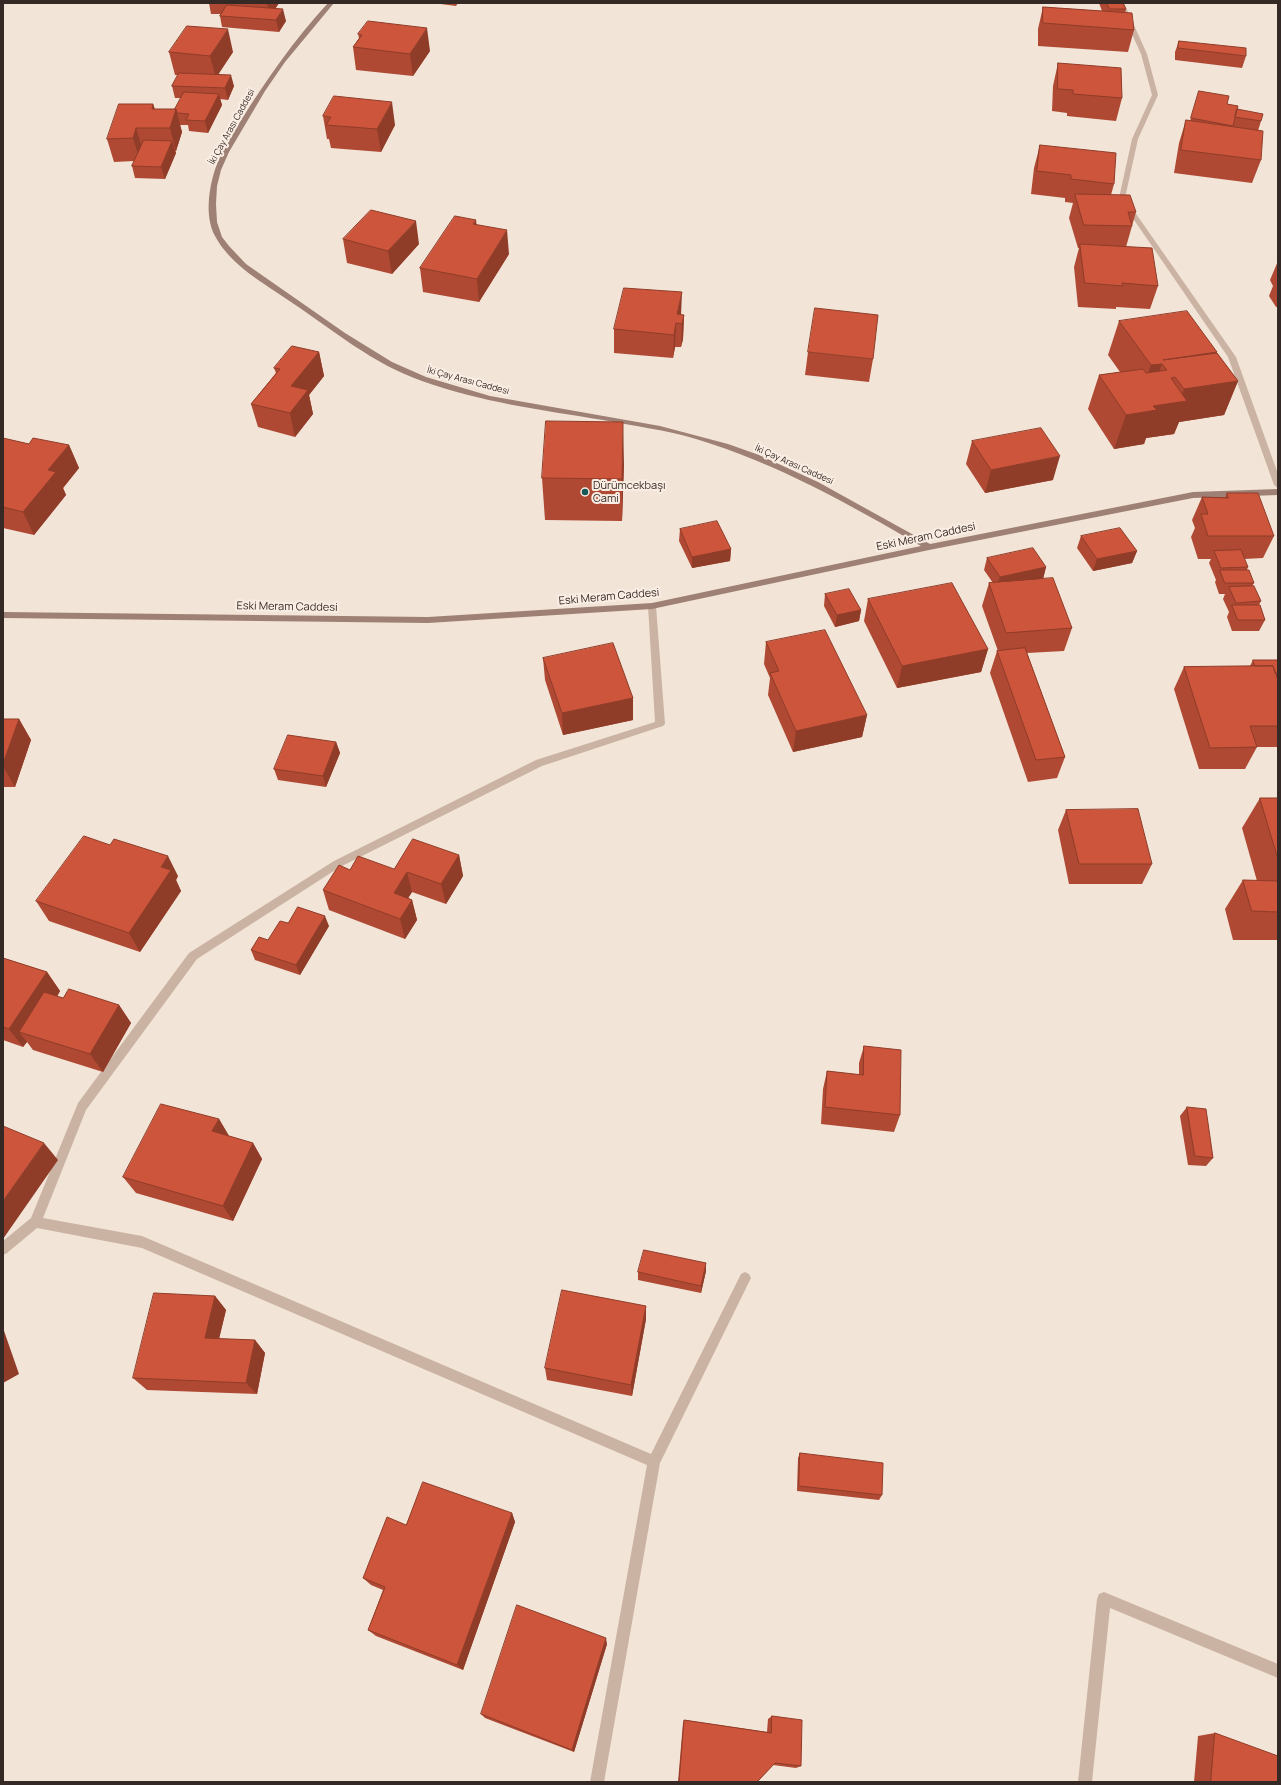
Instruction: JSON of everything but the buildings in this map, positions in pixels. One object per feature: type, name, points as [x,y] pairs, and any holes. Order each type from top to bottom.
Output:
[{"type":"street","name":"İki Çay Arası Caddesi","points":[[331,3],[292,47],[259,95],[218,170],[211,208],[218,236],[241,264],[370,353],[422,378],[476,394],[534,408],[640,424],[695,436],[754,456],[825,488],[929,547]]},
{"type":"street","points":[[1121,3],[1144,54],[1155,96],[1135,139],[1122,198],[1232,357],[1278,486]]},
{"type":"street","name":"Eski Meram Caddesi","points":[[3,615],[428,620],[652,606],[929,547],[1192,495],[1278,492]]},
{"type":"street","points":[[3,1249],[35,1222],[82,1107],[193,956],[337,864],[539,763],[660,724],[652,606]]},
{"type":"street","points":[[35,1222],[142,1242],[654,1462]]},
{"type":"street","points":[[597,1782],[654,1462],[745,1278]]},
{"type":"street","points":[[1085,1782],[1104,1599],[1278,1671]]},
{"type":"place","name":"Dürümcekbaşı Cami","points":[[585,492]]}]
